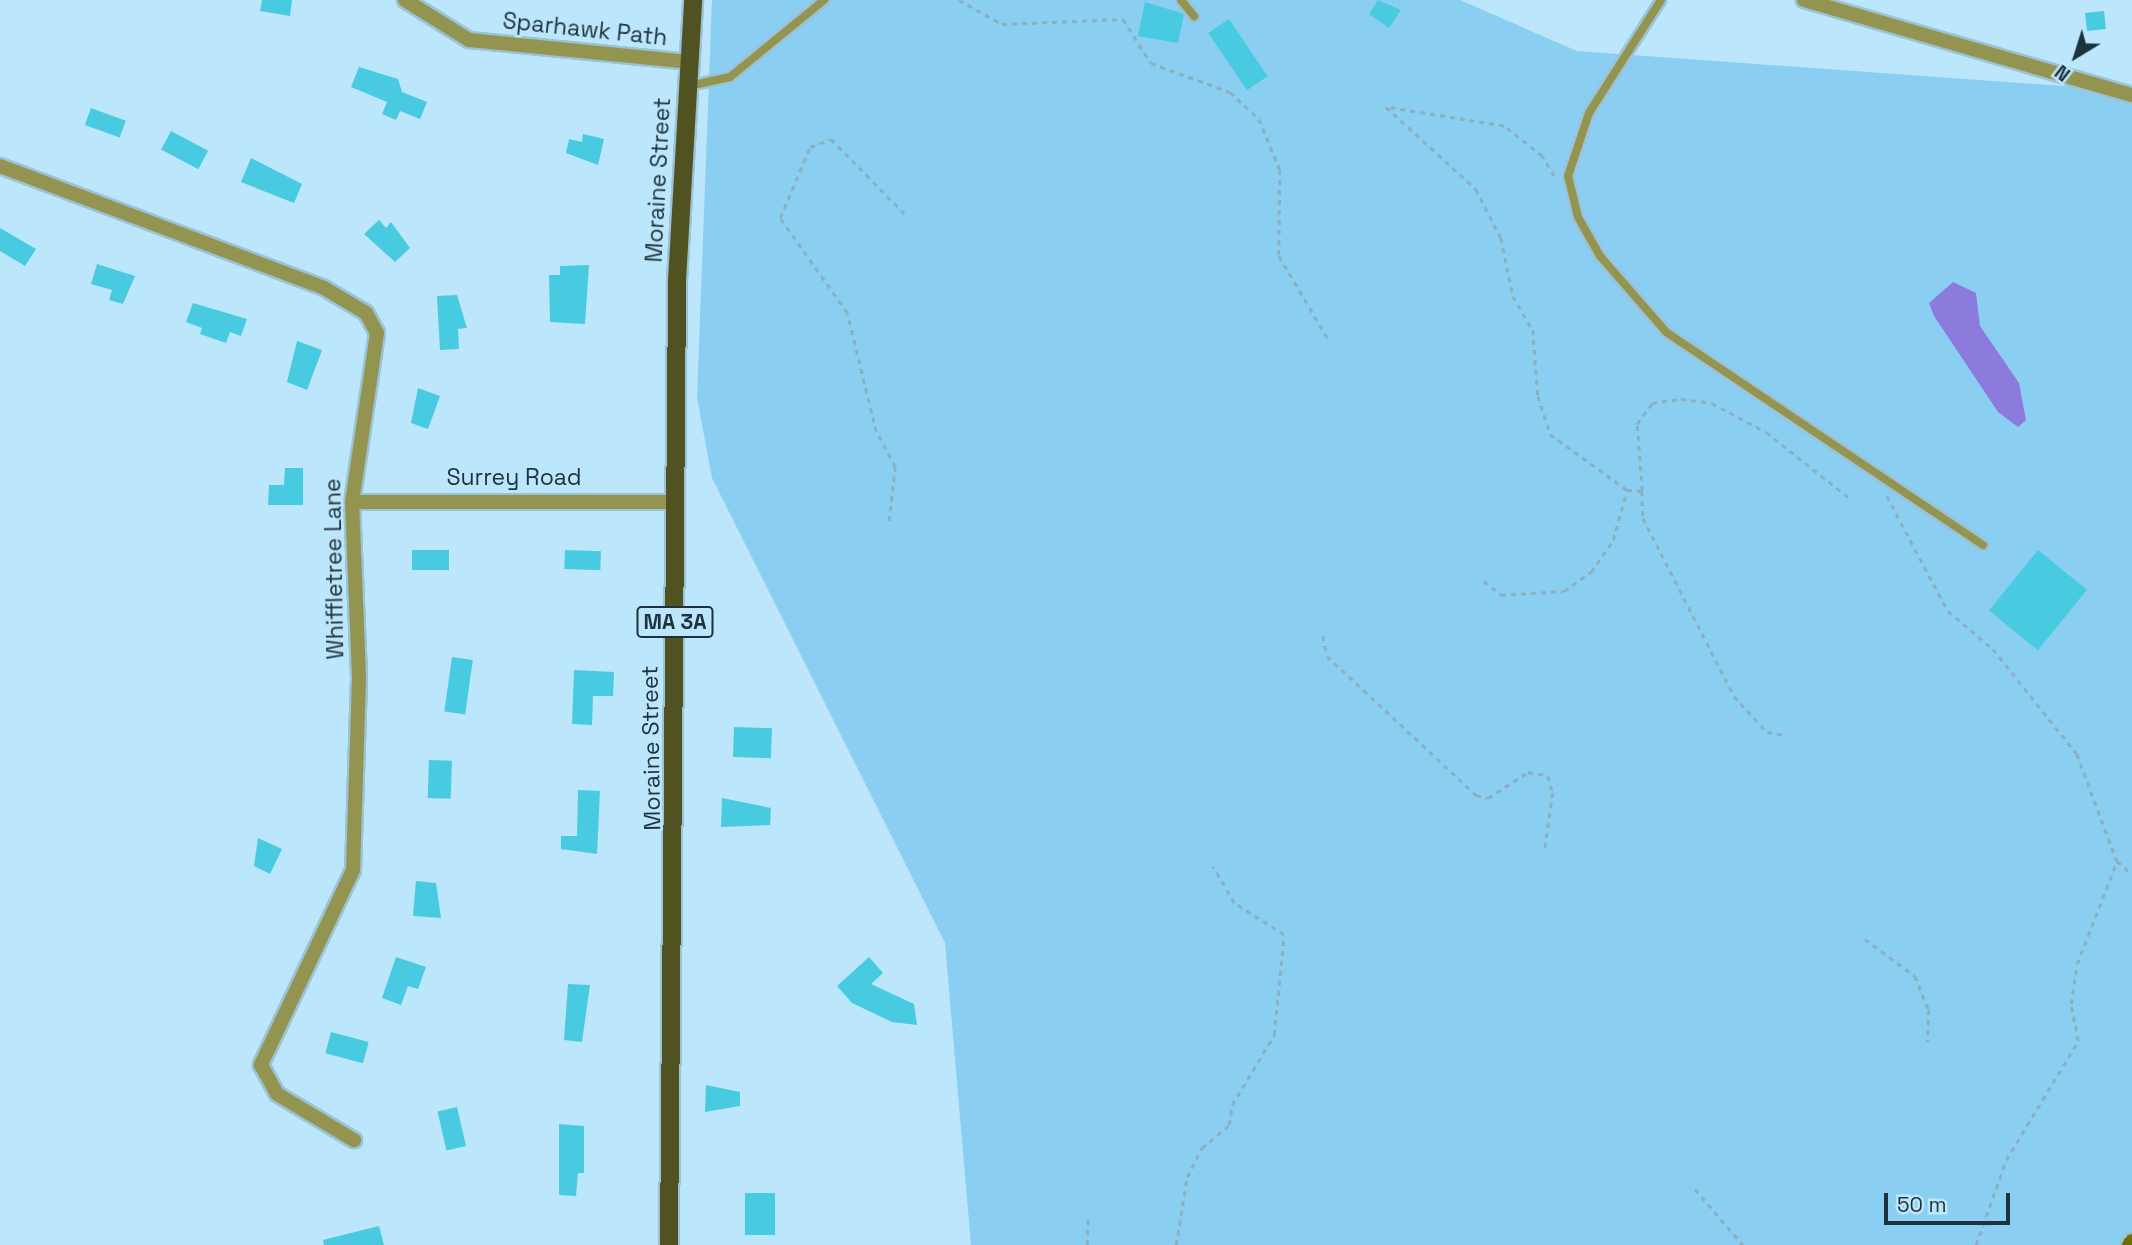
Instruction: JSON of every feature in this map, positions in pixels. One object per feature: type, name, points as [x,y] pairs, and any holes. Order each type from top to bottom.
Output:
[{"type":"main road","name":"Moraine Street","points":[[668,1245],[676,502],[687,86],[694,0]]},
{"type":"street","name":"Sparhawk Path","points":[[405,0],[469,40],[689,62]]},
{"type":"street","points":[[1809,1],[2132,95]]},
{"type":"street","name":"Whiffletree Lane","points":[[0,166],[304,280],[366,313],[377,333],[377,348],[361,410],[352,502],[359,679],[355,854],[341,901],[266,1052],[263,1078],[277,1094],[354,1140]]},
{"type":"street","name":"Surrey Road","points":[[352,502],[676,502]]},
{"type":"lane","points":[[806,0],[820,2]]},
{"type":"lane","points":[[1181,0],[1194,16]]},
{"type":"lane","points":[[1661,0],[1589,113],[1568,176],[1578,217],[1600,256],[1666,332],[1983,545]]},
{"type":"lane","points":[[687,86],[730,77],[820,2]]},
{"type":"path","points":[[959,0],[1002,24],[1123,19],[1151,63],[1230,92],[1259,119],[1280,170],[1279,256],[1328,339]]},
{"type":"path","points":[[1559,185],[1542,156],[1504,126],[1386,107],[1476,190],[1501,238],[1513,296],[1533,330],[1538,396],[1550,434],[1627,490],[1642,491]]},
{"type":"path","points":[[889,521],[895,467],[876,432],[847,313],[780,218],[810,147],[831,139],[905,214]]},
{"type":"path","points":[[1784,734],[1767,732],[1734,696],[1643,518],[1637,424],[1652,403],[1681,399],[1712,403],[1766,432],[1852,500]]},
{"type":"path","points":[[1484,581],[1501,595],[1564,591],[1591,572],[1612,540],[1627,490]]},
{"type":"path","points":[[1886,494],[1948,611],[1993,649],[2077,754],[2117,861],[2132,874]]},
{"type":"path","points":[[1323,636],[1327,656],[1476,796],[1488,798],[1528,772],[1548,776],[1553,793],[1545,848]]},
{"type":"path","points":[[1976,1245],[2006,1160],[2078,1041],[2071,1004],[2077,964],[2117,861]]},
{"type":"path","points":[[1176,1245],[1187,1177],[1202,1149],[1229,1125],[1232,1105],[1274,1035],[1284,935],[1234,903],[1213,867]]},
{"type":"path","points":[[1865,939],[1914,976],[1929,1010],[1928,1042]]},
{"type":"path","points":[[1695,1189],[1743,1245]]},
{"type":"path","points":[[1087,1245],[1088,1215]]},
{"type":"shaded area","points":[[712,0],[1460,0],[1577,51],[2132,91],[2132,1245],[971,1245],[945,943],[712,478],[697,398]]},
{"type":"shaded area","points":[[1953,282],[1976,293],[1980,326],[2019,383],[2026,420],[2018,427],[1998,412],[1934,316],[1929,303]]},
{"type":"building","points":[[262,0],[292,0],[290,16],[260,11]]},
{"type":"building","points":[[1378,0],[1401,10],[1389,28],[1369,14]]},
{"type":"building","points":[[1145,2],[1184,14],[1178,43],[1138,36]]},
{"type":"building","points":[[2104,11],[2106,29],[2087,31],[2085,13]]},
{"type":"building","points":[[1229,19],[1268,76],[1247,90],[1208,33]]},
{"type":"building","points":[[359,67],[398,79],[402,92],[427,102],[420,119],[400,111],[396,120],[382,114],[387,102],[351,87]]},
{"type":"building","points":[[91,108],[126,121],[120,138],[85,125]]},
{"type":"building","points":[[171,131],[208,151],[198,169],[161,150]]},
{"type":"building","points":[[583,134],[604,139],[598,165],[566,153],[569,139],[582,142]]},
{"type":"building","points":[[251,158],[302,184],[294,203],[241,182]]},
{"type":"building","points":[[379,220],[386,228],[391,222],[410,248],[395,262],[364,234]]},
{"type":"building","points":[[0,228],[36,249],[25,266],[0,251]]},
{"type":"building","points":[[97,264],[135,276],[123,304],[109,300],[112,290],[91,284]]},
{"type":"building","points":[[589,265],[585,324],[550,322],[549,275],[560,275],[560,266]]},
{"type":"building","points":[[457,295],[467,328],[458,329],[459,349],[440,350],[437,296]]},
{"type":"building","points":[[193,303],[247,319],[241,336],[230,332],[226,343],[200,334],[202,328],[186,322]]},
{"type":"building","points":[[297,341],[322,350],[307,390],[287,382]]},
{"type":"building","points":[[418,388],[440,396],[428,429],[411,423]]},
{"type":"building","points":[[285,468],[303,468],[303,505],[268,505],[269,485],[284,485]]},
{"type":"building","points":[[412,550],[449,550],[449,570],[412,570]]},
{"type":"building","points":[[565,550],[601,551],[600,570],[564,569]]},
{"type":"building","points":[[2038,550],[2087,590],[2038,650],[1989,611]]},
{"type":"building","points":[[452,657],[473,660],[465,714],[444,711]]},
{"type":"building","points":[[574,670],[614,672],[613,696],[593,696],[592,725],[572,724]]},
{"type":"building","points":[[734,727],[772,728],[771,758],[733,757]]},
{"type":"building","points":[[429,760],[452,761],[451,799],[428,798]]},
{"type":"building","points":[[578,790],[600,791],[597,854],[561,849],[561,836],[577,836]]},
{"type":"building","points":[[722,798],[771,808],[770,825],[721,827]]},
{"type":"building","points":[[258,838],[282,849],[270,874],[254,866]]},
{"type":"building","points":[[416,881],[436,883],[441,918],[413,916]]},
{"type":"building","points":[[396,957],[426,967],[418,989],[408,986],[401,1005],[382,998]]},
{"type":"building","points":[[869,957],[883,973],[871,984],[914,1004],[917,1025],[892,1022],[852,1003],[837,986]]},
{"type":"building","points":[[568,984],[590,985],[582,1042],[564,1040]]},
{"type":"building","points":[[331,1032],[369,1042],[363,1063],[325,1053]]},
{"type":"building","points":[[706,1085],[740,1092],[740,1106],[705,1112]]},
{"type":"building","points":[[457,1107],[466,1146],[447,1150],[438,1111]]},
{"type":"building","points":[[559,1124],[584,1126],[584,1173],[578,1173],[576,1196],[559,1195]]},
{"type":"building","points":[[745,1193],[775,1193],[775,1235],[745,1235]]},
{"type":"building","points":[[379,1226],[384,1245],[324,1245],[323,1240]]}]
